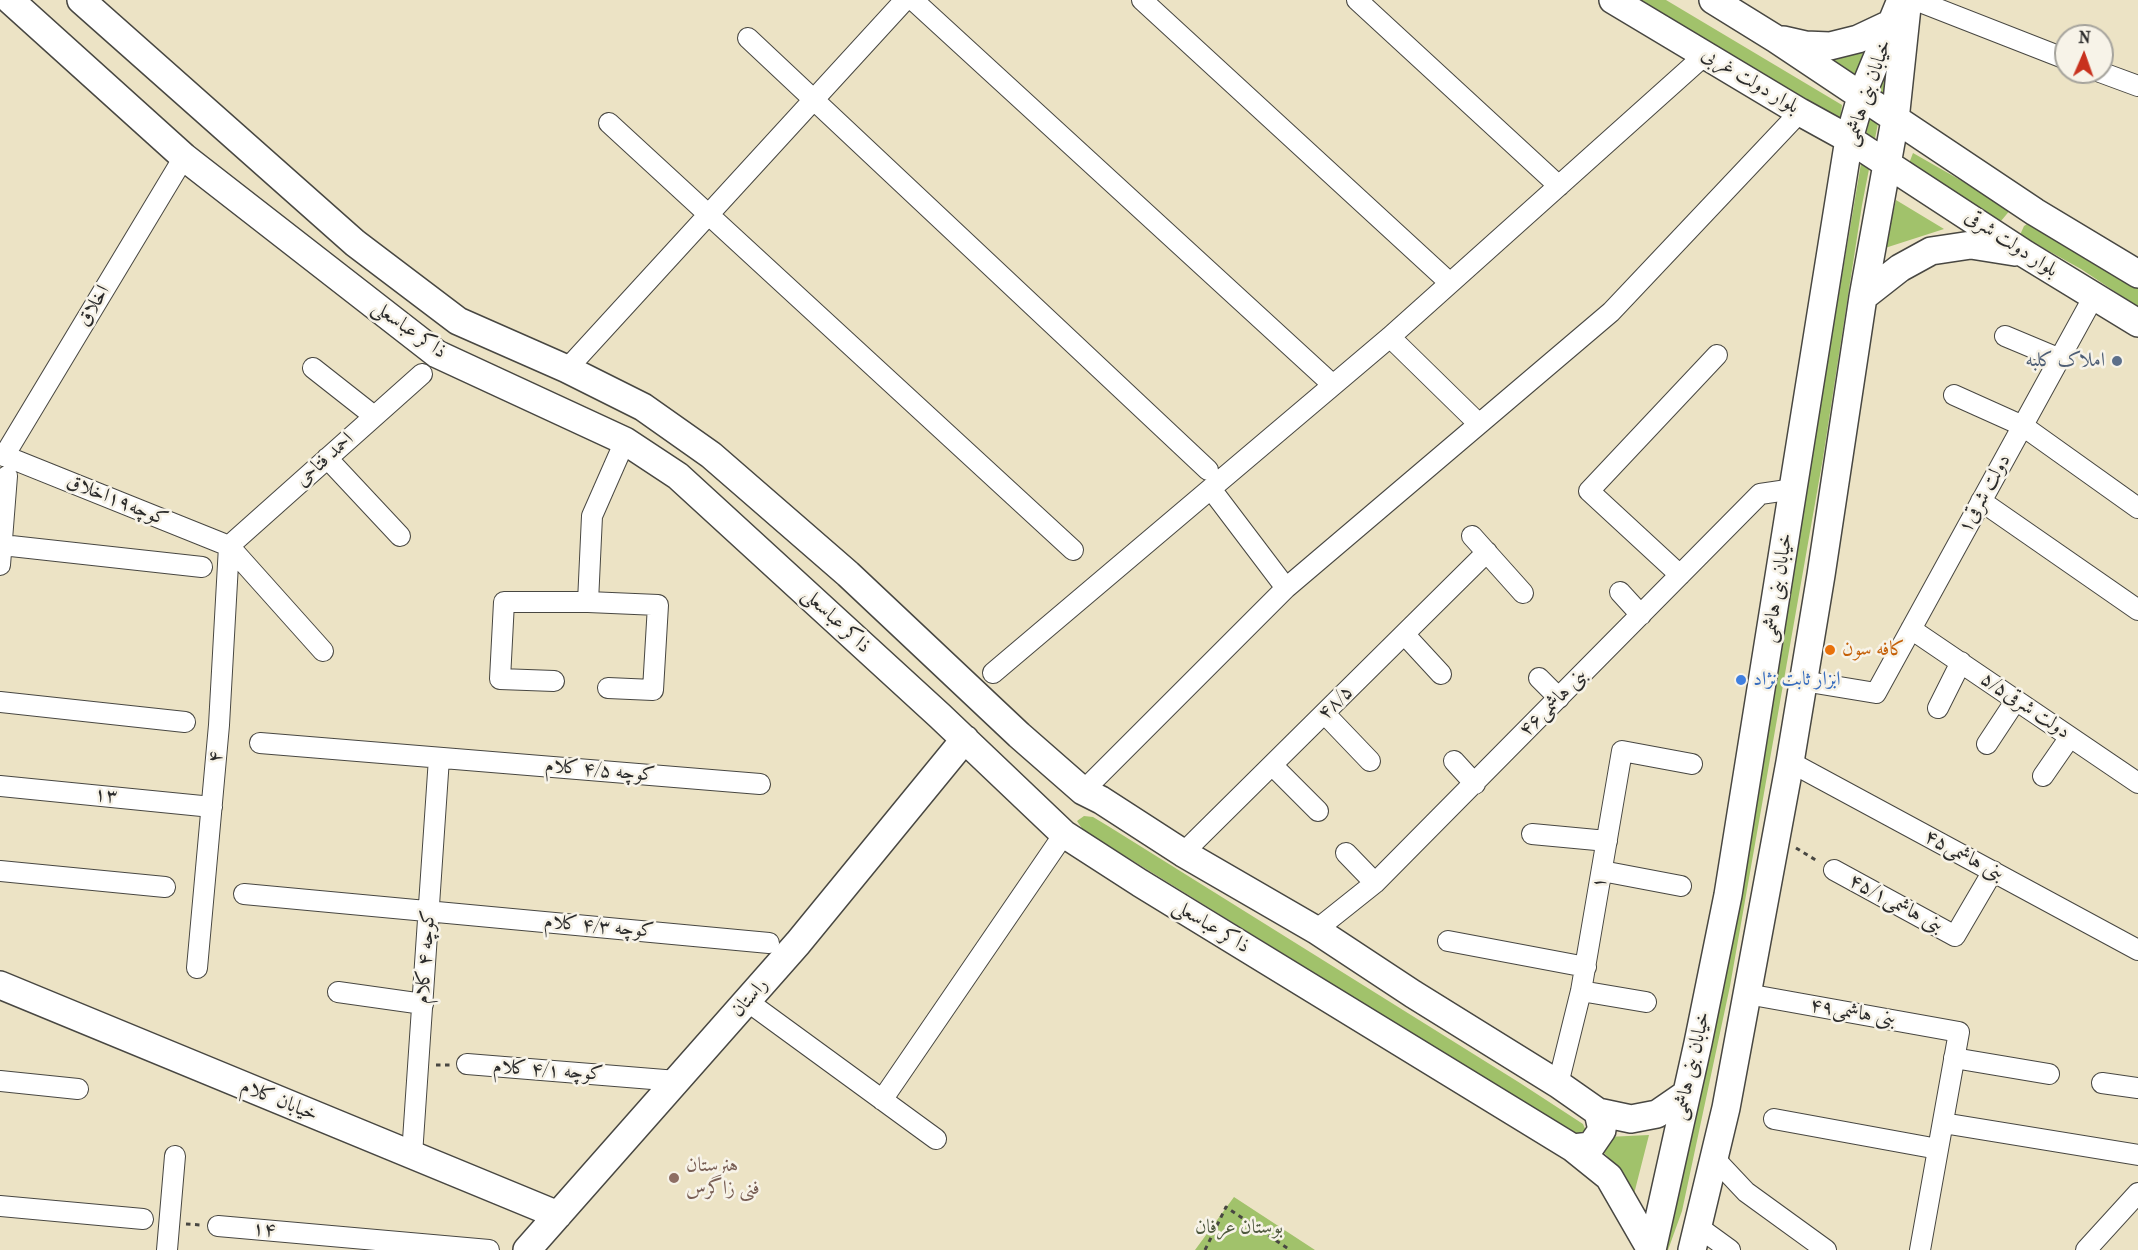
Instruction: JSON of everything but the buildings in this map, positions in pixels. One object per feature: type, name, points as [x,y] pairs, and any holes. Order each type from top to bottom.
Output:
[{"type":"street","name":"ذاکر عباسعلی","points":[[10,0],[183,157],[437,354],[625,441],[678,476],[1064,834],[1140,883],[1573,1148],[1609,1178],[1652,1250]]},
{"type":"street","name":"ذاکر عباسعلی","points":[[81,0],[355,243],[458,321],[567,369],[643,407],[711,455],[848,574],[1019,735],[1083,791],[1101,800],[1183,853],[1316,930],[1413,994],[1558,1084],[1598,1112],[1630,1119],[1657,1114],[1686,1094]]},
{"type":"street","points":[[567,369],[905,0]]},
{"type":"street","points":[[913,0],[1333,386]]},
{"type":"street","points":[[1142,0],[1450,283]]},
{"type":"street","points":[[1357,0],[1558,186]]},
{"type":"street","name":"بلوار دولت غربی","points":[[1613,0],[1886,163]]},
{"type":"street","points":[[1713,0],[1776,39],[1895,120]]},
{"type":"street","name":"خیابان بنی هاشمی","points":[[1695,1238],[1726,1108],[1790,762],[1863,297],[1895,120],[1908,0]]},
{"type":"street","points":[[1915,0],[2054,54]]},
{"type":"street","points":[[1776,39],[1805,45],[1830,46],[1858,39],[1897,11]]},
{"type":"street","name":"خیابان بنی هاشمی","points":[[1652,1250],[1728,895],[1849,139],[1861,97],[1897,11]]},
{"type":"street","points":[[748,38],[1209,480],[1286,588]]},
{"type":"street","points":[[993,673],[1209,480],[1333,386],[1706,54]]},
{"type":"street","points":[[2114,77],[2138,86]]},
{"type":"street","points":[[1083,791],[1286,588],[1611,312],[1800,112]]},
{"type":"street","name":"بلوار دولت شرقی","points":[[1895,120],[2035,212],[2138,274]]},
{"type":"street","points":[[609,123],[1073,550]]},
{"type":"street","name":"اخلاق","points":[[2,455],[183,157]]},
{"type":"street","name":"بلوار دولت شرقی","points":[[1886,163],[2025,254],[2138,323]]},
{"type":"street","points":[[2025,254],[2006,242],[2005,226],[2017,214],[2035,212]]},
{"type":"street","points":[[1863,297],[1900,268],[1931,251],[1971,245],[2025,254]]},
{"type":"street","name":"۱دولت شرقی","points":[[1803,681],[1876,693],[2094,296]]},
{"type":"street","points":[[2005,336],[2060,359]]},
{"type":"street","points":[[1389,337],[1479,424]]},
{"type":"street","points":[[1680,576],[1589,491],[1717,355]]},
{"type":"street","points":[[312,368],[374,416]]},
{"type":"street","name":"احمد فتاحی","points":[[229,546],[422,374]]},
{"type":"street","points":[[1954,395],[2023,426],[2138,508]]},
{"type":"street","points":[[588,602],[592,516],[625,441]]},
{"type":"street","name":"کوچه۱۹اخلاق","points":[[2,455],[229,546]]},
{"type":"street","points":[[327,458],[400,536]]},
{"type":"street","points":[[7,476],[1,544],[202,567]]},
{"type":"street","name":"بنی هاشمی۴۶","points":[[1316,930],[1375,883],[1760,494],[1794,489]]},
{"type":"street","points":[[1981,501],[2138,610]]},
{"type":"street","points":[[1472,536],[1523,593]]},
{"type":"street","points":[[229,546],[323,651]]},
{"type":"street","name":"۴","points":[[197,968],[219,725],[229,546]]},
{"type":"street","name":"۴۸/۵","points":[[1183,853],[1486,552]]},
{"type":"street","points":[[819,605],[848,574]]},
{"type":"street","points":[[1620,592],[1641,615]]},
{"type":"street","points":[[554,681],[500,679],[504,602],[658,605],[653,690],[608,688]]},
{"type":"street","name":"۵/۵دولت شرقی","points":[[1911,629],[2138,783]]},
{"type":"street","points":[[1404,635],[1441,674]]},
{"type":"street","points":[[1938,708],[1960,662]]},
{"type":"street","points":[[1539,678],[1559,698]]},
{"type":"street","points":[[1987,744],[2016,700]]},
{"type":"street","points":[[0,702],[185,722]]},
{"type":"street","points":[[1325,714],[1371,761]]},
{"type":"street","points":[[2043,776],[2070,737]]},
{"type":"street","name":"راستان","points":[[527,1250],[798,943],[964,739]]},
{"type":"street","name":"کوچه ۴/۵ کلام","points":[[260,743],[760,784]]},
{"type":"street","name":"۱","points":[[1558,1084],[1586,967],[1622,752],[1692,764]]},
{"type":"street","name":"کوچه ۴ کلام","points":[[412,1155],[439,758]]},
{"type":"street","points":[[1454,761],[1475,784]]},
{"type":"street","name":"بنی هاشمی۴۵","points":[[1790,762],[2138,950]]},
{"type":"street","points":[[1272,766],[1318,811]]},
{"type":"street","name":"۱۳","points":[[0,786],[212,807]]},
{"type":"street","points":[[882,1100],[1064,834]]},
{"type":"street","points":[[1532,834],[1607,841]]},
{"type":"street","points":[[1346,853],[1375,883]]},
{"type":"street","points":[[0,870],[165,887]]},
{"type":"street","name":"۴۵/۱بنی هاشمی","points":[[1834,870],[1955,936],[1993,872]]},
{"type":"street","points":[[1602,872],[1682,886]]},
{"type":"street","name":"کوچه ۴/۳ کلام","points":[[244,894],[769,943]]},
{"type":"street","points":[[1448,941],[1586,967]]},
{"type":"street","name":"خیابان کلام","points":[[0,985],[558,1215]]},
{"type":"street","points":[[338,992],[423,1004]]},
{"type":"street","points":[[1581,992],[1646,1002]]},
{"type":"street","name":"بنی هاشمی۴۹","points":[[1747,994],[1959,1032],[1954,1058]]},
{"type":"street","points":[[747,1001],[936,1139]]},
{"type":"street","points":[[1920,1250],[1954,1058],[2049,1074]]},
{"type":"street","name":"کوچه ۴/۱ کلام","points":[[467,1064],[677,1081]]},
{"type":"street","points":[[0,1081],[78,1089]]},
{"type":"street","points":[[2102,1083],[2138,1088]]},
{"type":"street","points":[[1573,1148],[1591,1146],[1602,1130],[1598,1112]]},
{"type":"street","points":[[1774,1119],[1938,1149]]},
{"type":"street","points":[[1943,1123],[2138,1155]]},
{"type":"street","points":[[166,1250],[175,1156]]},
{"type":"street","points":[[1713,1158],[1746,1192],[1826,1250]]},
{"type":"street","points":[[2086,1250],[2138,1193]]},
{"type":"street","points":[[0,1206],[143,1219]]},
{"type":"street","name":"۱۴","points":[[218,1226],[489,1250]]},
{"type":"street","points":[[1695,1238],[1730,1250]]},
{"type":"path","points":[[1776,836],[1834,870]]},
{"type":"path","name":"کوچه ۴/۱ کلام","points":[[419,1065],[467,1064]]},
{"type":"path","points":[[1205,1250],[1226,1207],[1290,1250]]},
{"type":"green space","points":[[1639,0],[1666,0],[1842,105],[1840,122]]},
{"type":"green space","points":[[1865,46],[1854,84],[1824,63],[1848,56]]},
{"type":"green space","points":[[1881,71],[1888,72],[1862,205],[1823,458],[1730,986],[1682,1211],[1668,1250],[1656,1250],[1753,800],[1866,134]]},
{"type":"green space","points":[[1913,153],[2011,209],[2001,221],[1908,166]]},
{"type":"green space","points":[[1896,200],[1944,229],[1885,248]]},
{"type":"green space","points":[[2032,221],[2138,287],[2138,307],[2081,269],[2020,235],[2024,226]]},
{"type":"green space","points":[[1084,816],[1093,817],[1108,826],[1520,1083],[1583,1124],[1586,1131],[1580,1135],[1572,1132],[1083,830],[1077,821]]},
{"type":"green space","points":[[1649,1135],[1634,1194],[1620,1169],[1598,1147],[1607,1137]]},
{"type":"green space","name":"بوستان عرفان","points":[[1234,1197],[1315,1250],[1195,1250]]},
{"type":"place","name":"املاک کلبه","points":[[2117,361]]},
{"type":"place","name":"کافه سون","points":[[1830,650]]},
{"type":"place","name":"ابزار ثابت نژاد","points":[[1741,680]]},
{"type":"place","name":"هنرستان فنی زاگرس","points":[[674,1178]]}]
